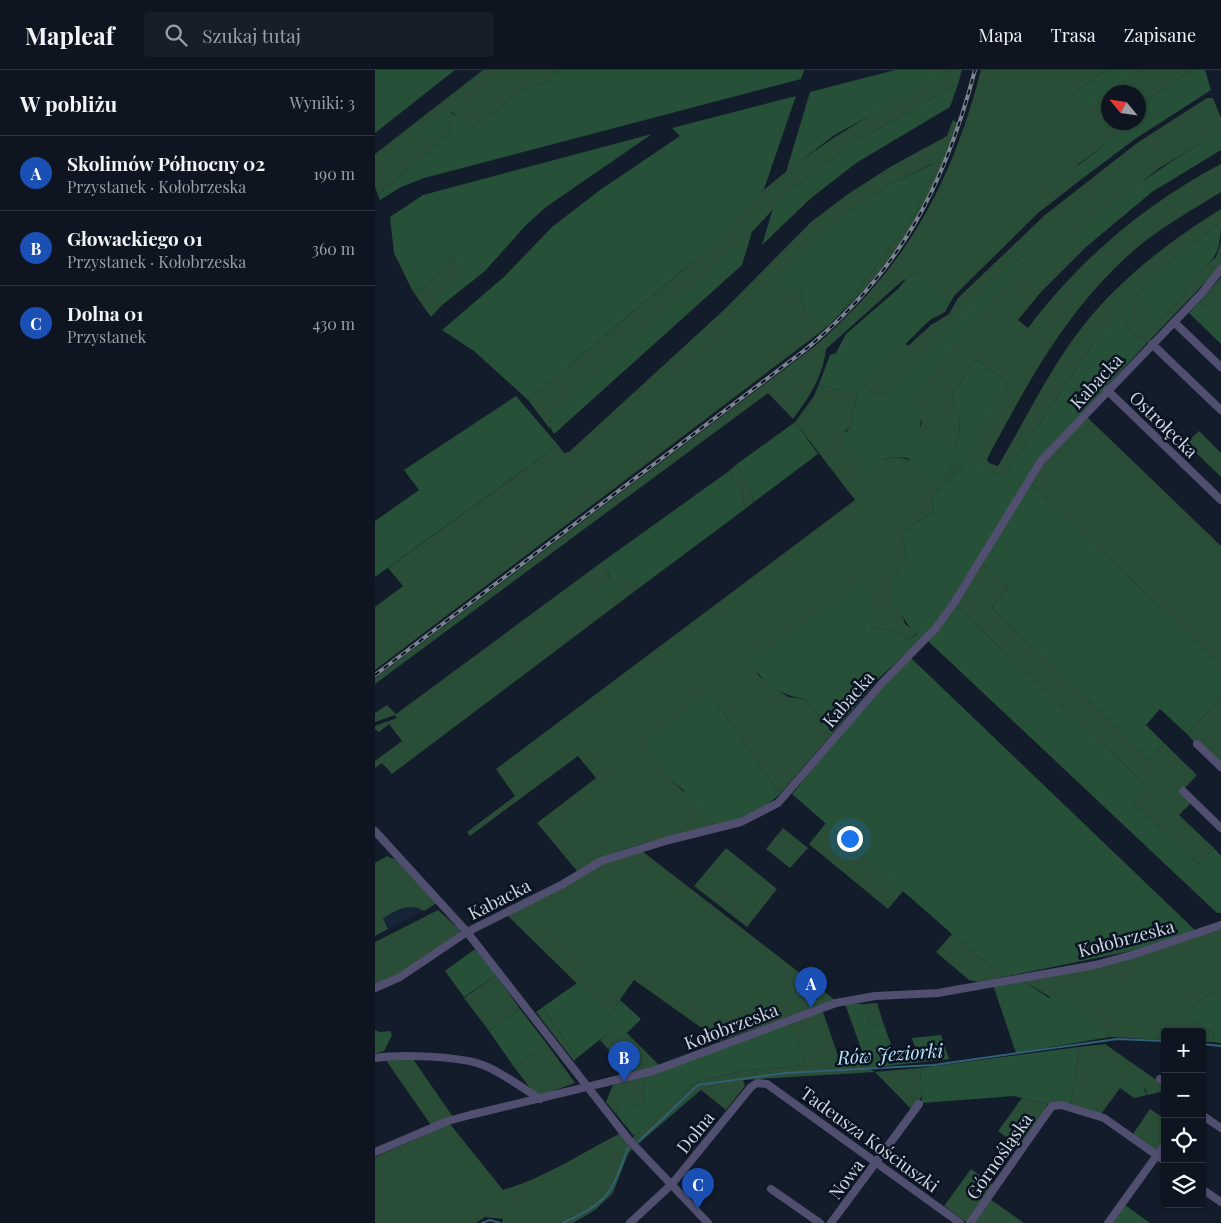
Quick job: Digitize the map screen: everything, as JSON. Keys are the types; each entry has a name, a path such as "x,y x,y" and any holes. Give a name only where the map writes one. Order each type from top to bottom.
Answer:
{"street":[{"name":"Kabacka","path":"375,988 400,977 467,932 617,854 741,822 778,803 881,683 935,629 955,603 1041,461 1174,322 1221,269"},
{"path":"1174,322 1221,367"},
{"path":"1152,344 1221,410"},
{"name":"Ostrołęcka","path":"1107,390 1221,500"},
{"path":"1197,744 1221,767"},
{"path":"1183,791 1221,828"},
{"path":"375,831 467,932 629,1140 708,1223"},
{"name":"Kołobrzeska","path":"375,1152 448,1121 653,1071 836,1003 875,996 938,993 1095,965 1132,955 1221,925"},
{"path":"375,1058 471,1061 493,1070 540,1099"},
{"name":"Tadeusza Kościuszki","path":"761,1083 767,1084 960,1223"},
{"name":"Dolna","path":"630,1223 672,1184 751,1086 761,1083"},
{"name":"Nowa","path":"831,1223 919,1104"},
{"name":"Górnośląska","path":"970,1223 1052,1106 1061,1105 1104,1118 1157,1156"},
{"path":"1206,1118 1221,1128"},
{"path":"1108,1223 1161,1150"},
{"path":"1157,1156 1161,1158"},
{"path":"771,1189 820,1223"},
{"path":"1206,1192 1221,1202"}],"shaded area":[{"path":"407,906 416,907 424,911 388,929 382,918"}],"green space":[{"path":"375,70 455,70 375,133"},
{"path":"483,70 561,70 542,86 534,82 474,127 464,124 452,112 449,123 452,131 378,195 375,187 375,154"},
{"path":"561,70 804,70 801,79 424,178 401,187 380,200 378,195 452,131 449,123 434,137 422,141 420,138 423,130 445,111 474,127 534,82 542,86"},
{"path":"895,70 951,70 833,136 786,172 810,92"},
{"path":"951,70 962,70 958,84 853,143 794,187 735,250 554,412 550,421 550,429 528,400 691,263 756,197 788,171 855,124"},
{"path":"981,70 1107,70 1072,94 1082,110 1101,97 1101,130 1118,130 1118,133 1109,142 1077,165 1083,178 1038,213 954,296 945,312 928,321 948,302 919,273 902,281 826,349 822,368 814,386 793,419 768,393 375,684 375,678 815,346 847,316 875,286 921,222 955,152"},
{"path":"1107,70 1140,70 1119,85 1101,85 1101,98 1082,111 1072,94"},
{"path":"1140,70 1192,70 1146,100 1146,85 1118,85"},
{"path":"1192,70 1205,70 1211,90 1135,139 1083,178 1077,166 1109,142 1118,133 1118,130 1146,130 1146,100"},
{"path":"958,84 950,107 856,163 810,199 762,245 773,208 794,187 853,143"},
{"path":"796,96 764,189 711,246 528,400 474,351 442,330 505,276 552,227 600,190 680,136 672,128"},
{"path":"1207,98 1213,98 1221,118 1221,131 1158,169 1077,234 1087,246 1041,292 1018,320 1028,328 1069,279 1115,235 1166,197 1221,164 1221,192 1142,243 1108,275 1087,299 1068,323 1034,375 987,459 989,463 998,466 1063,353 1089,318 1141,266 1180,236 1221,209 1221,222 1168,263 1137,294 1151,309 1155,324 1185,294 1186,283 1216,257 1221,243 1221,266 1147,343 1123,324 1127,304 1094,343 1003,478 967,455 1009,383 975,359 952,396 959,417 960,436 954,446 924,438 918,433 922,422 909,401 1020,264 1016,259 882,396 863,386 905,343 908,346 931,325 949,314 958,298 1045,215 1137,143"},
{"path":"953,120 958,123 948,150 925,201 911,226 879,272 841,313 917,211 932,164 888,185 847,212 801,291 805,309 816,322 827,327 375,670 375,607 403,586 388,568 558,445 564,453 569,452 726,308 811,222 848,194 890,167 947,136"},
{"path":"1221,131 1221,150 1152,192 1086,247 1077,234 1094,219 1146,179"},
{"path":"652,134 546,207 526,225 485,271 442,305 436,298 465,271 452,257 423,289 412,290 394,253 390,217 423,195"},
{"path":"933,164 917,211 841,313 827,327 816,322 805,309 801,291 789,289 782,274 847,212 888,185"},
{"path":"1221,222 1219,244 1213,258 1186,283 1185,294 1154,325 1151,321 1151,309 1137,294 1168,263"},
{"path":"752,232 742,265 554,434 550,423 554,412"},
{"path":"452,257 466,271 436,298 442,305 431,317 412,290 423,289"},
{"path":"1015,259 1021,264 909,401 922,412 919,433 924,438 938,432 954,446 960,436 959,417 952,396 975,359 1009,383 968,455 1003,478 1094,343 1127,303 1132,311 1123,324 1147,343 1040,458 951,601 926,635 877,680 833,733 805,699 788,695 773,687 755,669 751,661 856,585 865,584 875,609 870,627 893,631 909,640 917,634 891,602 891,579 907,558 901,533 934,511 931,497 963,466 956,463 941,479 924,481 908,458 889,458 878,465 871,478 860,475 857,454 846,450 842,437 850,427 858,391 842,391 819,384 830,355 836,353 846,334 898,289 907,278 919,273 949,301 863,386 882,396"},
{"path":"1221,277 1221,321 1200,301"},
{"path":"1200,301 1221,321 1221,344 1189,313"},
{"path":"819,384 842,391 858,391 850,427 845,431 857,454 879,462 896,457 911,461 941,479 956,463 963,466 931,497 934,511 901,533 907,558 891,579 905,624 917,633 909,640 893,631 870,627 752,661 759,676 788,697 805,699 833,733 780,794 709,693 668,777 708,815 714,826 626,849 593,862 577,871 537,823 596,778 578,756 470,836 467,832 515,796 496,769 855,500 795,422 814,396"},
{"path":"516,396 558,445 375,577 375,521 419,490 404,470"},
{"path":"1087,417 1221,546 1221,665 1030,483 1045,462"},
{"path":"795,422 818,454 754,502 750,489 737,464"},
{"path":"1199,431 1221,453 1221,477 1186,443"},
{"path":"737,464 750,489 754,502 745,509 742,494 729,471"},
{"path":"729,471 742,494 745,509 639,588 621,569 618,574 624,580 622,583 601,601 594,602 591,598 610,580 607,569 602,562"},
{"path":"1030,483 1221,665 1221,698 1187,734 1160,709 1146,725 1164,743 1149,759 992,608 1008,588 983,563"},
{"path":"602,562 607,569 610,581 591,598 601,601 611,590 619,587 618,574 621,569 639,588 392,774 382,763 375,768 375,761 402,741 389,724 379,732 375,729 375,726 397,718 395,715 375,722 375,713 387,705 396,714"},
{"path":"983,563 1008,588 992,608 1149,759 1164,743 1197,775 1181,792 1192,802 1179,815 1214,848 1198,864 1133,802 1147,786 956,606"},
{"path":"956,606 1147,786 1133,802 1198,864 1214,848 1221,856 1221,913 1217,913 928,641"},
{"path":"911,658 1196,931 1131,951 1004,977 792,794 860,711"},
{"path":"709,693 780,794 765,806 749,814 714,826 708,815 668,777 645,742"},
{"path":"1221,698 1221,763 1197,739 1194,742 1187,734"},
{"path":"826,823 903,891 888,909 809,844"},
{"path":"783,828 808,848 790,868 766,849"},
{"path":"726,848 777,889 747,927 694,886"},
{"path":"642,851 835,1000 720,1041 634,980 609,1015 505,913 565,887 602,864"},
{"path":"389,855 388,857 395,859 437,903 424,911 408,907 393,912 383,918 388,929 375,936 375,863"},
{"path":"438,910 460,930 459,934 416,965 375,987 375,942"},
{"path":"1221,929 1221,997 1211,993 1188,1009 1190,1022 1198,1023 1206,1028 1161,1028 1161,1040 1110,1037 1106,1031 1022,980 1123,961"},
{"path":"952,934 1004,977 979,982 969,980 936,952"},
{"path":"475,949 496,975 464,997 445,971"},
{"path":"496,975 520,1009 489,1031 464,998"},
{"path":"1022,980 1049,998 1055,994 1070,1002 1106,1031 1110,1037 1016,1053 993,985"},
{"path":"577,983 609,1015 620,1000 641,1019 627,1033 618,1025 577,1058 543,1007"},
{"path":"1211,993 1221,997 1221,1043 1214,1042 1213,1033 1206,1028 1185,1018 1188,1009"},
{"path":"877,1003 883,1022 871,1026 863,1004"},
{"path":"845,1004 863,1004 871,1026 883,1022 895,1056 917,1053 912,1038 941,1035 949,1059 868,1068"},
{"path":"543,1007 577,1058 574,1061 536,1012"},
{"path":"520,1009 547,1044 514,1067 489,1031"},
{"path":"823,1012 840,1061 864,1058 868,1068 875,1072 743,1080 745,1086 726,1110 701,1090 638,1144 632,1138 688,1087 701,1080 743,1071 805,1065 790,1023"},
{"path":"790,1023 805,1065 743,1071 701,1080 688,1087 666,1109 634,1136 616,1114 623,1103 643,1105 644,1077"},
{"path":"618,1024 660,1066 629,1073 600,1040"},
{"path":"1206,1028 1213,1033 1214,1042 1206,1042"},
{"path":"375,1030 380,1032 390,1031 392,1035 384,1051 375,1054"},
{"path":"547,1044 575,1083 539,1096 533,1092 514,1067"},
{"path":"1105,1044 1161,1083 1161,1092 1147,1095 1146,1090 1129,1076 1101,1114 1071,1106 1079,1047"},
{"path":"1079,1047 1071,1106 1057,1103 1047,1104 1014,1096 922,1103 920,1068"},
{"path":"385,1059 413,1059 453,1117 431,1125"},
{"path":"920,1068 922,1096 912,1110 875,1072"},
{"path":"1129,1076 1139,1080 1147,1095 1134,1098 1120,1088"},
{"path":"644,1077 643,1105 623,1104 616,1114 606,1102 613,1085"},
{"path":"1022,1098 1047,1104 1048,1110 1021,1148 998,1131"},
{"path":"1150,1109 1161,1116 1161,1143 1155,1150 1133,1134"},
{"path":"450,1124 503,1190 548,1172 619,1134 632,1149 628,1154 613,1193 595,1210 573,1223 502,1223 503,1219 485,1217 476,1223 375,1223 375,1157"},
{"path":"971,1169 994,1185 967,1223 944,1206"},
{"path":"990,1199 1024,1223 973,1223"},
{"path":"1125,1205 1150,1223 1112,1223"}],"waterway":[{"name":"Rów Jeziorki","path":"639,1141 698,1085 785,1073 934,1065 1117,1039 1161,1041"},
{"name":"Rów Jeziorki","path":"1206,1044 1221,1046"},
{"name":"Rów Jeziorki","path":"563,1223 590,1208 606,1195 617,1177 628,1148"},
{"name":"Rów Jeziorki","path":"482,1223 490,1220 500,1223"}],"railway":[{"path":"375,675 805,350 838,320 867,290 892,258 914,225 933,190 949,152 963,113 975,70"}],"place":[{"name":"Skolimów Północny 02","path":"811,1008"},
{"name":"Głowackiego 01","path":"624,1082"},
{"name":"Dolna 01","path":"698,1209"}]}
